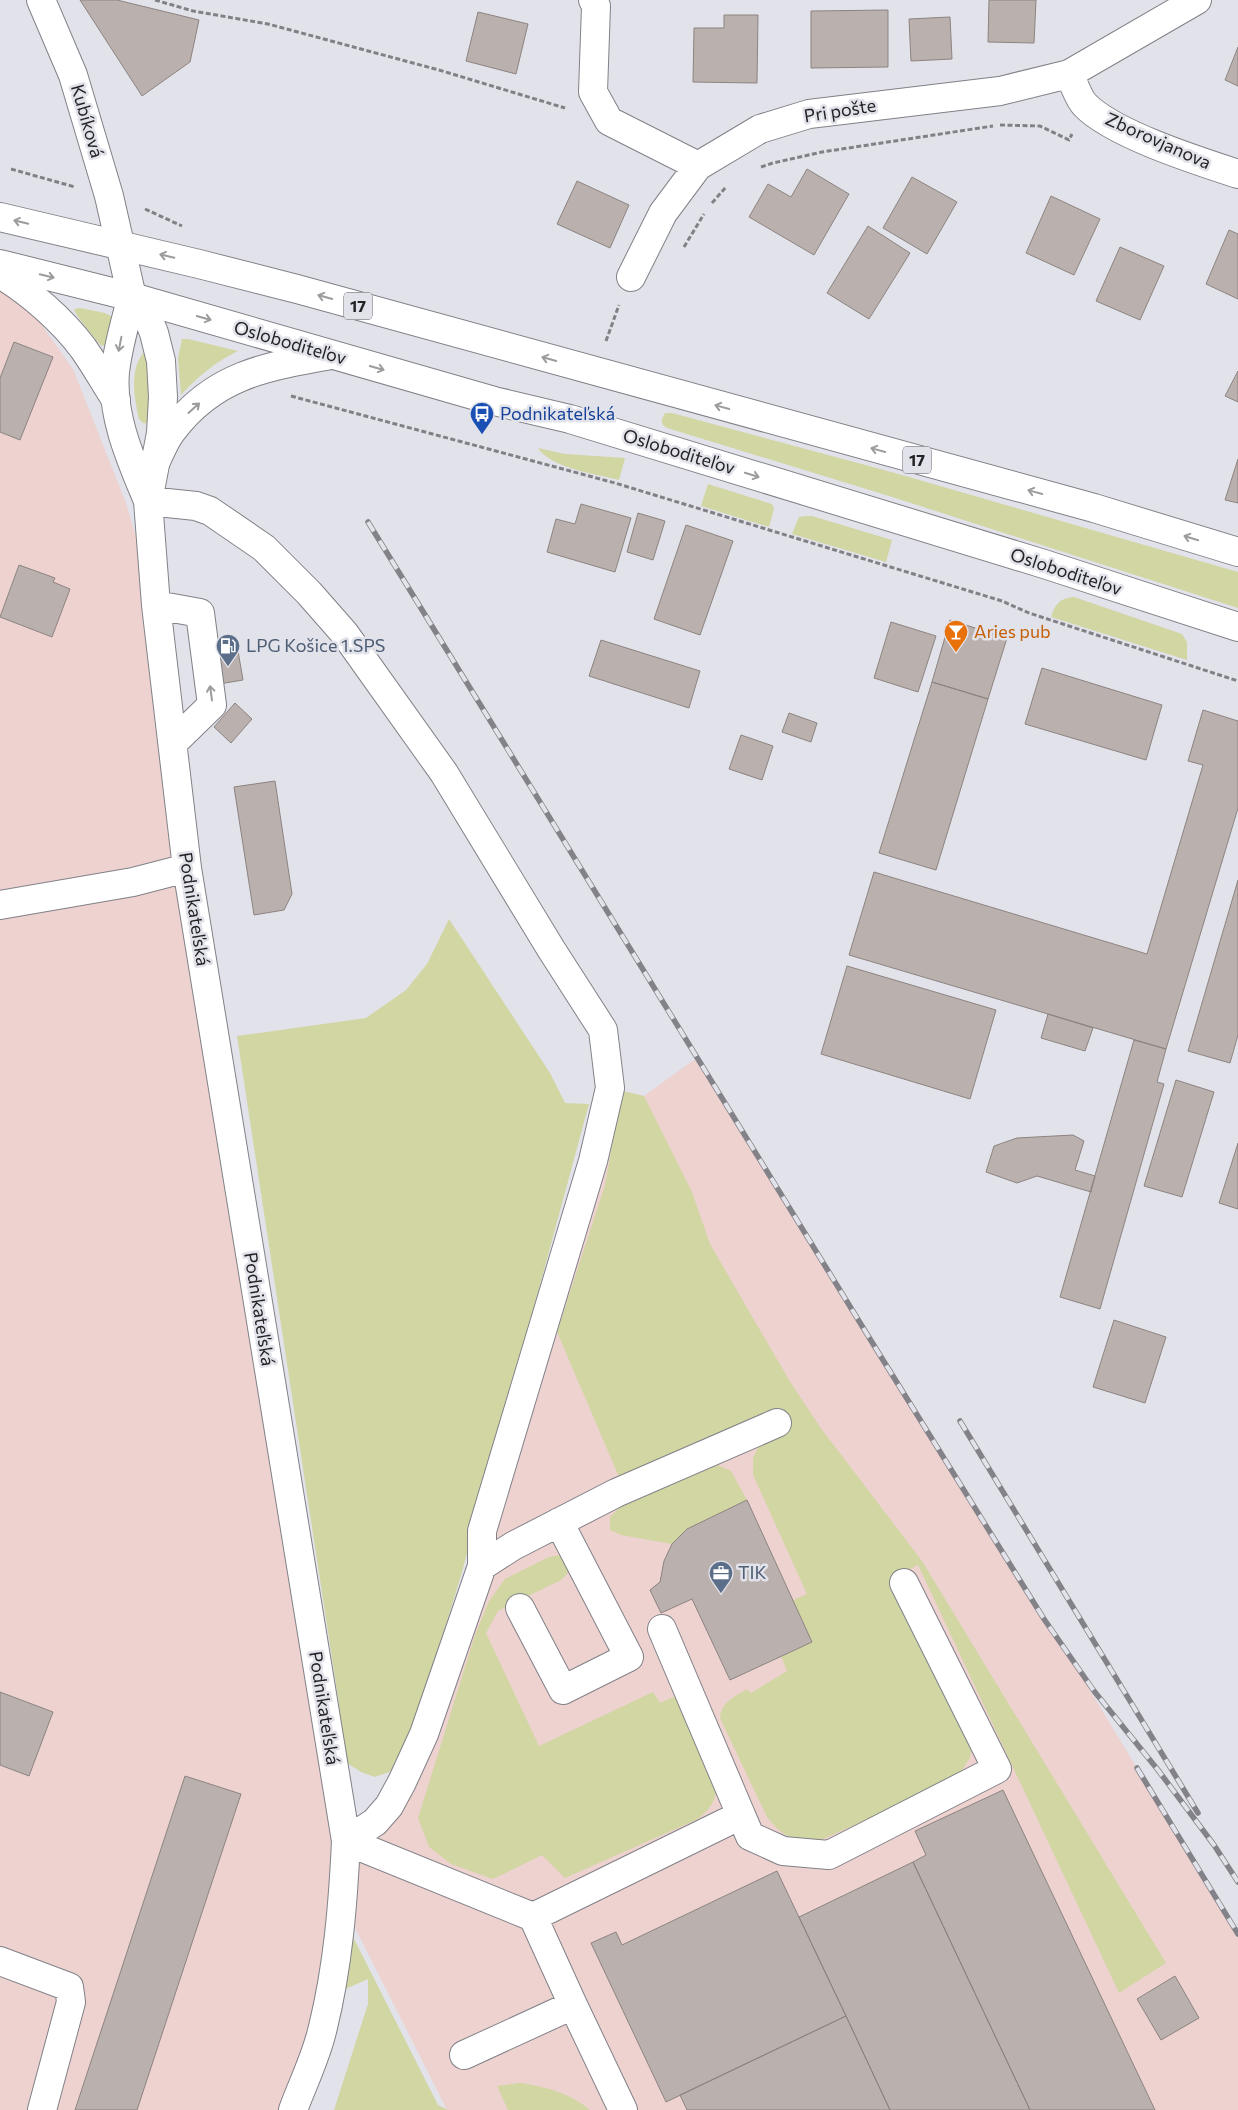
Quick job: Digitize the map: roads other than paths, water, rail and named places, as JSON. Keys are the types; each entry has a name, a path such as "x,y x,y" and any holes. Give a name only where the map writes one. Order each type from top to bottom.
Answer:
{"street":[{"name":"Kubíková","path":"41,0 74,75 109,196 132,297"},
{"path":"594,0 596,6 593,92 609,121 698,166 663,213 631,277"},
{"name":"Pri pošte","path":"698,166 760,129 809,114 1000,91 1070,74 1198,0"},
{"name":"Zborovjanova","path":"1070,74 1084,104 1108,122 1136,136 1238,174"},
{"name":"17","path":"0,217 297,289 1094,508 1238,552"},
{"name":"Osloboditeľov","path":"0,264 132,297 494,401 570,419 988,547 1238,627"},
{"path":"0,274 42,306 67,330 83,348 116,400"},
{"path":"132,297 120,341 115,374 116,400 123,435 148,501"},
{"path":"132,297 146,313 154,333 161,361 163,397 161,433 148,501"},
{"path":"156,461 171,432 190,411 225,385 256,370 332,355"},
{"path":"148,501 196,506 210,511 264,548 309,593 339,627 444,773 551,949 603,1030 610,1088 594,1161 482,1531 482,1566 424,1734 402,1782 389,1806 375,1822 346,1841"},
{"name":"Podnikateľská","path":"148,501 156,605 187,868 346,1841 343,1903 334,1973 325,2020 293,2110"},
{"path":"156,605 200,613 212,705 173,742"},
{"path":"0,905 133,882 187,868"},
{"path":"482,1566 513,1546 616,1493 777,1423"},
{"path":"520,1608 563,1690 629,1657 559,1522"},
{"path":"662,1629 750,1836 783,1851 830,1855 997,1769 904,1583"},
{"path":"533,1917 741,1815"},
{"path":"346,1841 533,1917 623,2110"},
{"path":"0,1961 69,1987 71,2002 42,2110"},
{"path":"464,2055 573,2006"}],"railway":[{"path":"368,522 1044,1619 1094,1691 1158,1770 1214,1845 1238,1882"},
{"path":"960,1421 1198,1813"},
{"path":"1137,1768 1238,1934"}],"place":[{"name":"Podnikateľská","path":"482,435"},
{"name":"Aries pub","path":"956,653"},
{"name":"LPG Košice 1.SPS","path":"228,667"},
{"name":"TIK","path":"721,1594"}]}
